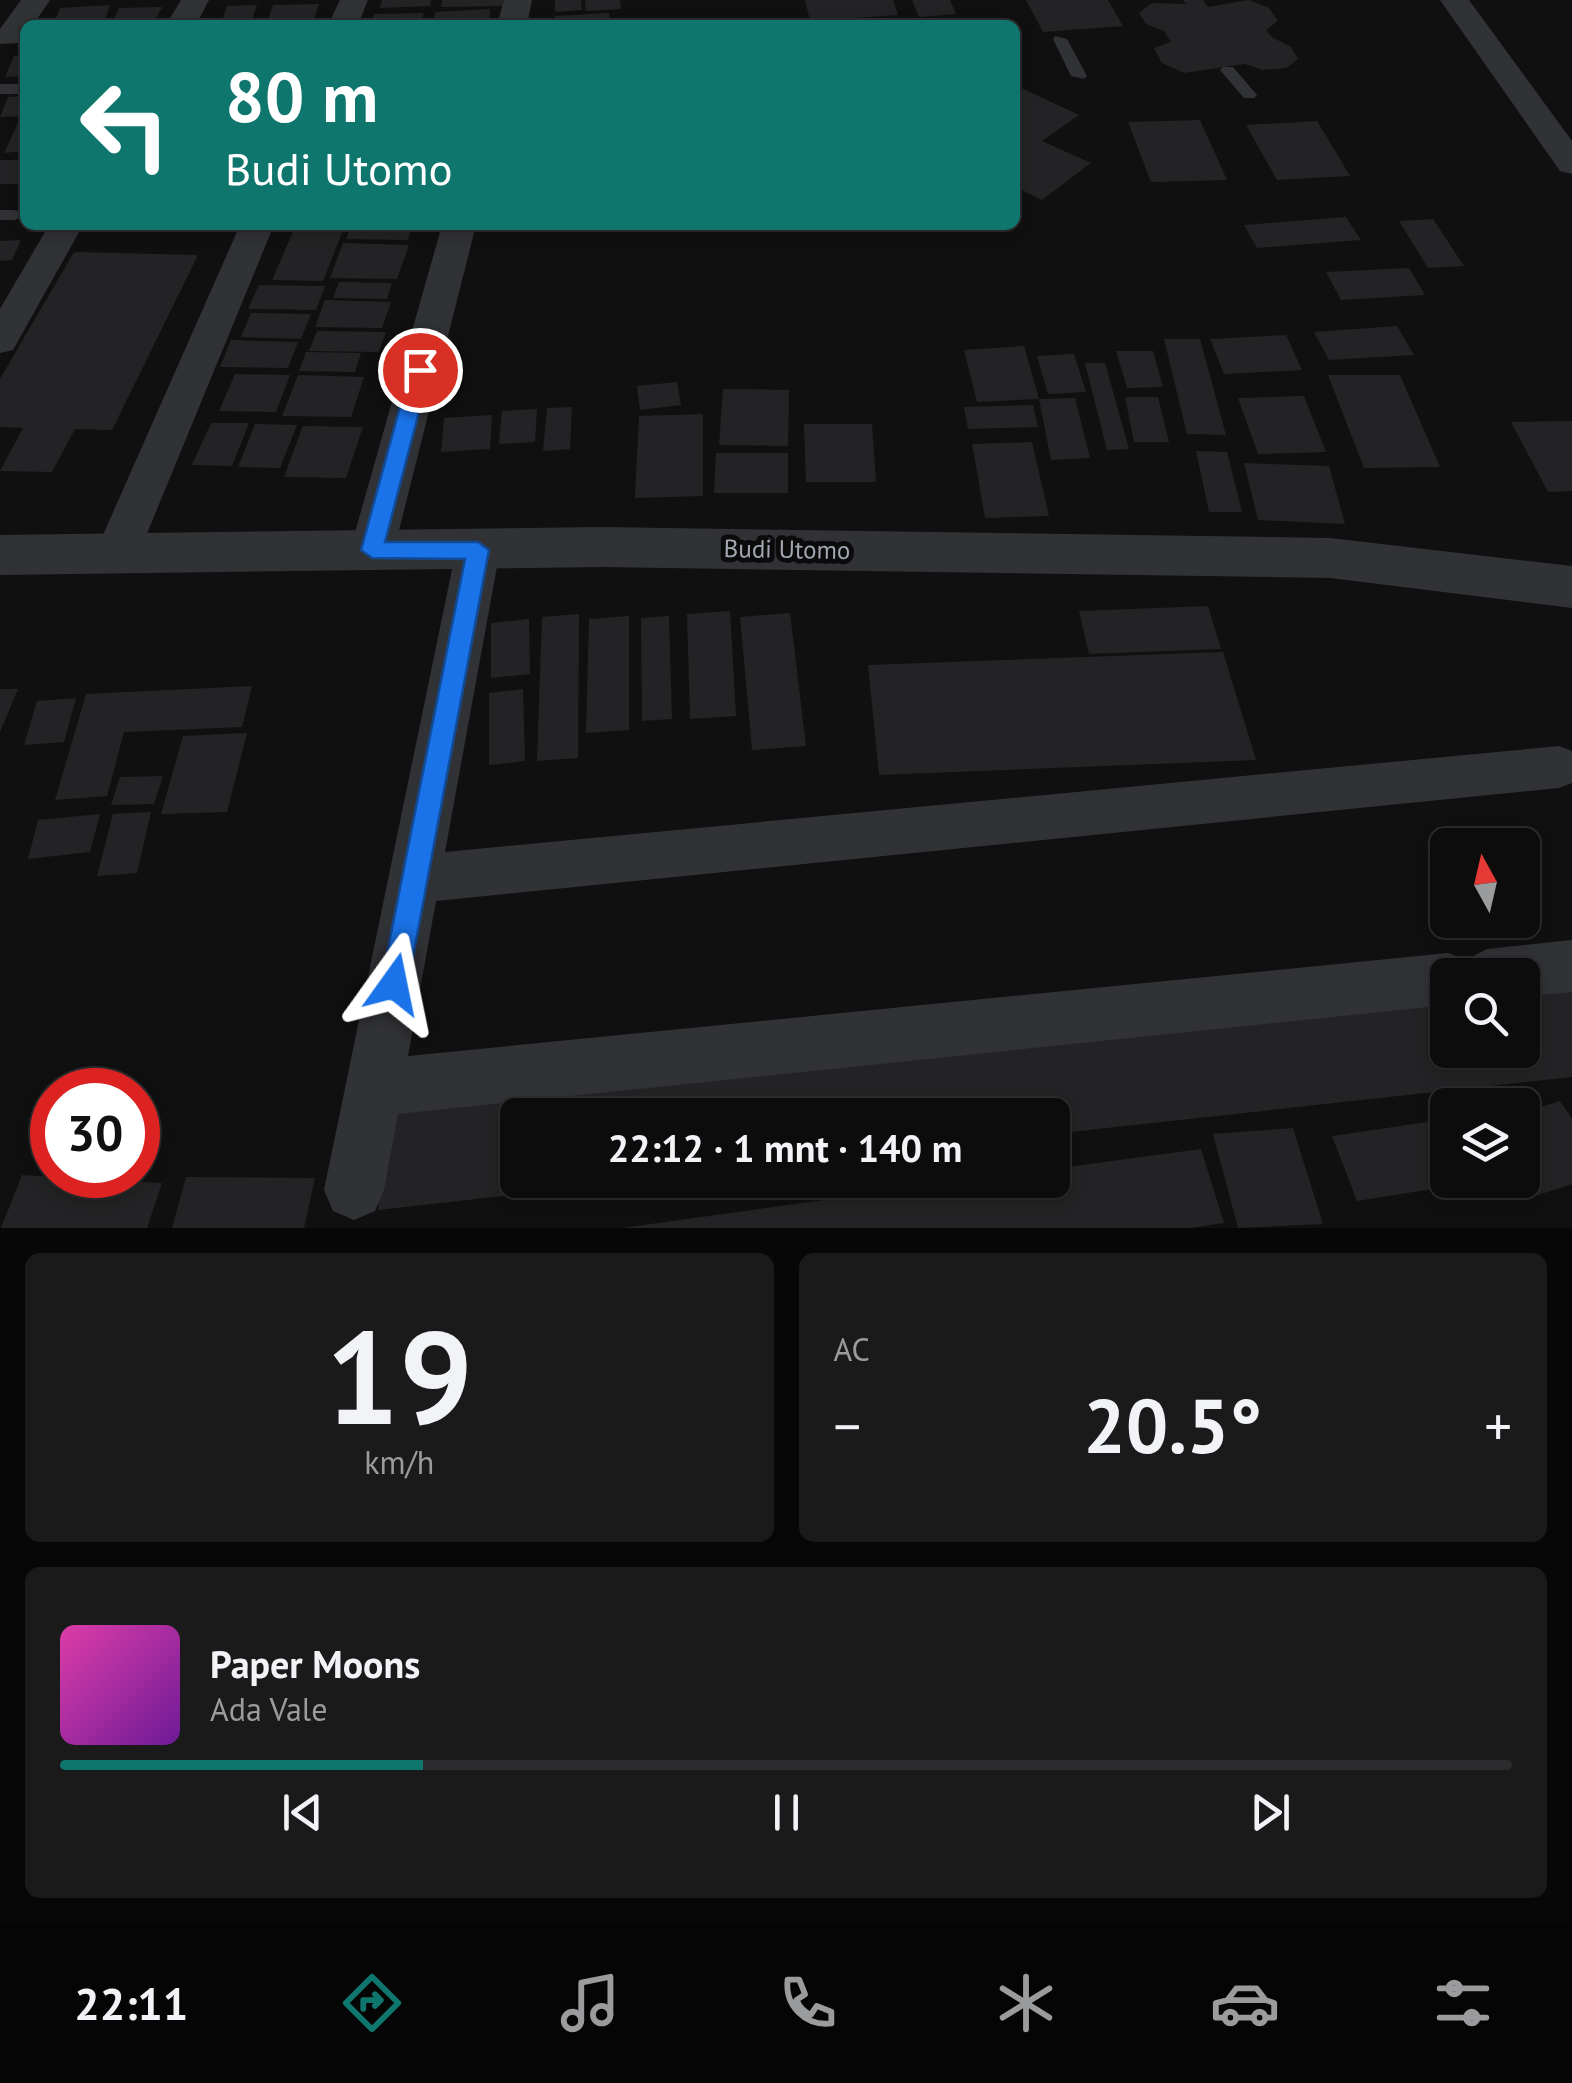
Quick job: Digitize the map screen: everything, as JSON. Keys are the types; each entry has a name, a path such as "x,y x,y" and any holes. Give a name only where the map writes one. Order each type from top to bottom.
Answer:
{"street":[{"path":"1454,0 1572,164"},
{"path":"0,341 63,230"},
{"path":"117,553 256,230"},
{"path":"372,550 457,230"},
{"name":"Budi Utomo","path":"0,555 602,547 1330,558 1572,586"},
{"path":"354,1190 478,550"},
{"path":"416,879 1558,767"},
{"path":"1540,969 1572,966"},
{"path":"373,1088 1430,981"}],"lane":[{"path":"1060,39 1078,76"},
{"path":"1228,70 1249,95"}],"building":[{"path":"382,0 431,0 430,6 380,8"},
{"path":"442,0 504,0 503,6 441,7"},
{"path":"555,0 581,0 582,10 555,12"},
{"path":"585,0 620,0 621,9 586,11"},
{"path":"805,0 893,0 898,15 825,20 810,20"},
{"path":"912,0 950,0 956,14 919,17"},
{"path":"1026,0 1108,0 1123,26 1043,32"},
{"path":"1183,0 1203,0 1208,7 1249,0 1269,8 1278,21 1266,30 1291,47 1298,59 1286,68 1263,70 1245,64 1184,73 1162,63 1154,48 1171,42 1164,31 1146,24 1139,13 1152,3 1186,4"},
{"path":"319,4 314,19 268,20 273,5"},
{"path":"110,5 105,20 55,20 60,8"},
{"path":"257,5 252,20 222,20 227,6"},
{"path":"162,7 155,20 113,20 119,8"},
{"path":"490,9 489,20 434,20 435,12"},
{"path":"424,13 422,20 372,20 374,14"},
{"path":"609,13 610,20 555,20 555,16"},
{"path":"14,56 20,56 20,76 5,77"},
{"path":"1020,87 1079,115 1042,141 1091,163 1042,200 1020,189"},
{"path":"20,96 20,116 0,117 8,97"},
{"path":"1200,120 1227,180 1151,182 1128,122"},
{"path":"1317,121 1350,176 1277,180 1246,125"},
{"path":"18,123 20,123 20,151 4,153"},
{"path":"0,160 20,160 20,184 0,184"},
{"path":"1346,217 1361,240 1257,248 1244,225"},
{"path":"1433,219 1464,266 1428,268 1399,221"},
{"path":"294,230 343,230 323,281 272,280"},
{"path":"349,230 411,230 408,240 346,239"},
{"path":"21,240 12,260 0,261 0,241"},
{"path":"343,243 409,245 397,279 330,278"},
{"path":"74,252 198,255 112,430 75,429 52,472 0,471 23,428 0,427 0,379"},
{"path":"1409,268 1425,295 1341,300 1326,272"},
{"path":"339,282 392,283 387,299 333,298"},
{"path":"259,285 325,286 316,310 248,309"},
{"path":"325,300 391,302 382,328 315,327"},
{"path":"251,313 311,314 301,339 241,337"},
{"path":"1397,326 1414,355 1329,360 1314,332"},
{"path":"317,331 386,332 379,352 309,351"},
{"path":"1286,335 1302,370 1224,374 1210,339"},
{"path":"1164,339 1200,339 1226,435 1187,434"},
{"path":"231,340 298,342 288,368 220,367"},
{"path":"1024,346 1039,399 977,402 964,350"},
{"path":"1116,351 1153,351 1163,387 1127,388"},
{"path":"306,352 361,353 355,372 299,371"},
{"path":"1074,354 1086,392 1048,394 1037,356"},
{"path":"1085,363 1105,363 1129,449 1107,450"},
{"path":"235,374 290,375 276,412 219,411"},
{"path":"298,375 364,377 351,417 282,416"},
{"path":"1328,375 1400,375 1440,467 1364,468"},
{"path":"677,382 681,405 640,410 637,386"},
{"path":"723,389 789,390 788,446 719,445"},
{"path":"1304,396 1326,452 1258,454 1238,398"},
{"path":"1125,397 1158,397 1169,442 1134,442"},
{"path":"1075,398 1090,458 1051,460 1039,399"},
{"path":"1033,405 1038,427 968,429 964,407"},
{"path":"572,407 570,449 543,451 547,408"},
{"path":"537,409 535,442 499,444 502,411"},
{"path":"703,414 703,496 635,498 639,416"},
{"path":"492,415 490,449 441,452 444,418"},
{"path":"1572,421 1572,491 1548,492 1511,422"},
{"path":"211,423 249,423 232,466 192,465"},
{"path":"255,424 297,425 280,468 238,467"},
{"path":"804,424 872,424 876,482 806,482"},
{"path":"303,426 363,427 346,478 284,477"},
{"path":"1032,442 1049,516 985,518 972,444"},
{"path":"1196,451 1227,452 1242,512 1209,512"},
{"path":"716,453 788,453 788,493 714,493"},
{"path":"1244,463 1329,466 1345,524 1258,520"},
{"path":"1208,606 1221,649 1089,654 1079,611"},
{"path":"730,611 736,716 690,719 687,614"},
{"path":"790,613 806,746 752,750 740,617"},
{"path":"579,614 578,758 537,761 542,617"},
{"path":"629,616 629,730 586,733 589,619"},
{"path":"669,616 672,719 642,721 641,618"},
{"path":"529,619 530,674 491,678 491,623"},
{"path":"1223,652 1256,760 879,775 868,665"},
{"path":"252,686 242,727 124,732 107,796 55,800 86,694"},
{"path":"0,689 18,689 0,732"},
{"path":"523,689 525,761 489,765 489,693"},
{"path":"76,698 64,742 24,745 37,701"},
{"path":"247,733 227,812 161,814 183,736"},
{"path":"163,776 154,804 111,805 120,777"},
{"path":"151,812 137,873 97,876 113,814"},
{"path":"100,814 90,852 28,859 38,820"},
{"path":"1572,986 1572,1077 1472,1088 1430,1088 1430,1093 1070,1132 1070,1098 518,1098 1430,1001 1430,1068 1540,1068 1540,989"},
{"path":"500,1100 500,1196 378,1210 386,1112"},
{"path":"1560,1101 1572,1119 1572,1184 1540,1194 1540,1107"},
{"path":"1430,1122 1430,1189 1357,1201 1332,1136"},
{"path":"1293,1128 1323,1224 1238,1228 1213,1134"},
{"path":"1201,1149 1224,1223 1190,1228 622,1228 838,1198 1070,1198 1070,1167"},
{"path":"22,1175 30,1175 30,1198 157,1198 147,1228 1,1228"},
{"path":"186,1177 315,1178 304,1228 172,1228"}],"route":[{"path":"394,984 478,550 372,550 420,370"}]}
